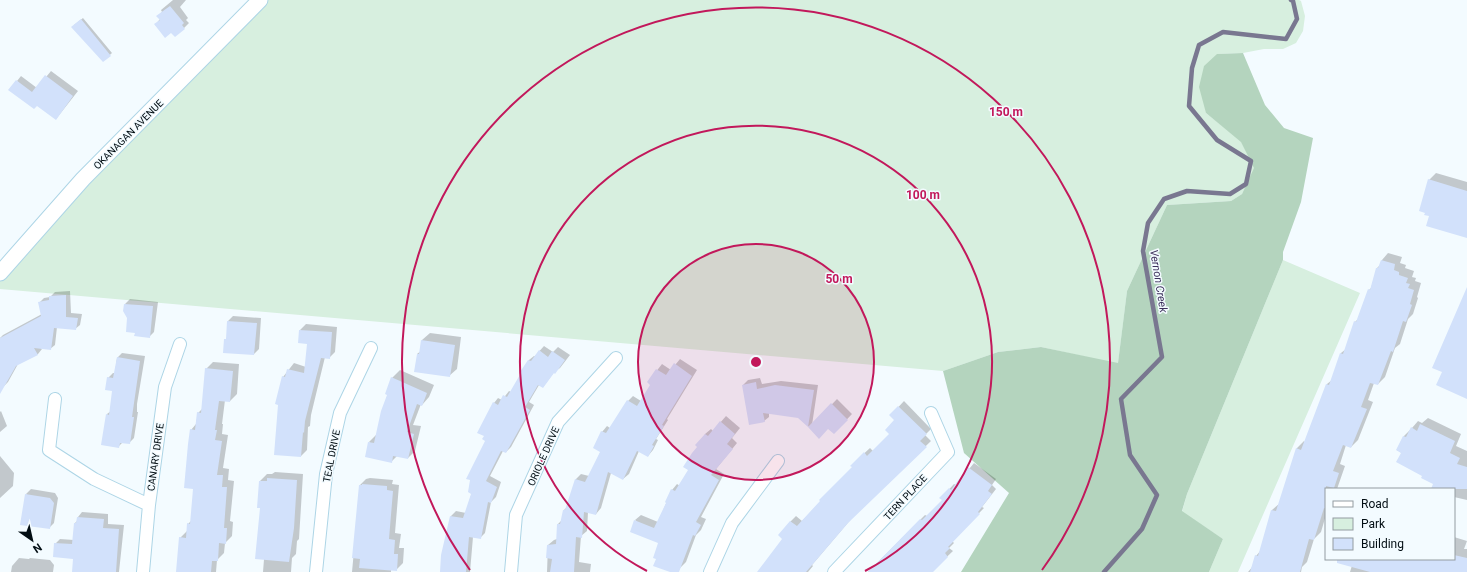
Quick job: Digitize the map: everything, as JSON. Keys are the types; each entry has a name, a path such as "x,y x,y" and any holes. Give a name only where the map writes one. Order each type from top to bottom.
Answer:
{"street":[{"name":"OKANAGAN AVENUE","path":"0,272 83,179 260,0"},
{"name":"CANARY DRIVE","path":"143,572 149,505 165,387 180,344"},
{"name":"TEAL DRIVE","path":"316,572 326,474 340,413 371,348"},
{"name":"ORIOLE DRIVE","path":"511,572 516,515 558,422 616,358"},
{"path":"55,399 49,450 94,479 149,505"},
{"name":"TERN PLACE","path":"834,572 948,452 931,413"},
{"path":"710,572 732,523 778,462"}],"green space":[{"path":"263,0 1299,0 1301,1 1305,16 1303,31 1296,43 1283,49 1264,49 1243,53 1217,54 1206,113 1241,141 1255,168 1242,194 1231,201 1167,205 1127,291 1118,364 1041,347 998,352 943,371 0,289 0,274"},
{"path":"1243,53 1265,105 1284,128 1313,138 1301,202 1283,252 1283,260 1187,494 1182,511 1223,539 1209,572 961,572 1009,493 964,453 943,371 998,352 1041,347 1118,363 1127,291 1167,205 1231,201 1242,194 1254,168 1241,142 1206,113 1199,87 1204,66 1217,54"},
{"path":"1283,260 1360,293 1238,572 1209,572 1223,539 1182,512 1187,494"}],"building":[{"path":"170,6 184,23 182,25 185,29 175,37 171,33 165,38 154,24 160,20 156,16"},
{"path":"81,19 111,56 103,62 71,27"},
{"path":"45,75 73,96 56,120 37,106 34,109 8,90 16,80 32,92"},
{"path":"1428,179 1467,191 1467,238 1426,226 1429,216 1424,215 1425,213 1419,211"},
{"path":"1381,260 1395,264 1394,270 1399,272 1399,275 1408,278 1406,283 1410,284 1408,288 1414,290 1410,304 1412,305 1406,322 1403,321 1393,352 1391,351 1378,385 1370,383 1361,407 1367,409 1351,448 1343,445 1333,471 1339,473 1334,488 1326,486 1325,488 1325,508 1314,540 1309,539 1300,572 1250,572 1255,555 1258,556 1271,510 1276,511 1296,448 1301,450 1326,384 1329,385 1340,353 1343,354 1354,321 1356,322 1368,289 1370,290 1376,268 1378,268"},
{"path":"1467,287 1467,399 1436,385 1442,372 1432,368"},
{"path":"66,295 66,317 78,318 76,330 54,328 51,350 34,348 38,355 16,366 0,394 0,338 41,316 38,302 49,300 49,296"},
{"path":"124,304 153,306 150,338 134,336 135,333 126,332 127,318 123,311"},
{"path":"227,321 257,323 254,355 223,353 224,339 226,339"},
{"path":"299,330 332,332 330,359 321,358 305,421 301,457 274,455 278,405 275,404 282,376 285,377 287,369 304,373 307,344 298,343"},
{"path":"421,340 455,345 450,377 414,372"},
{"path":"539,350 548,357 552,351 565,360 543,388 538,385 525,407 530,410 506,453 501,451 486,481 497,487 491,503 488,502 481,539 469,537 466,572 440,572 441,555 450,516 463,518 471,494 468,492 470,480 466,479 485,441 482,439 484,436 477,433 493,402 498,405 503,395 507,397 528,360 531,361"},
{"path":"117,357 140,361 132,417 134,417 130,444 120,443 119,448 101,445 106,414 109,415 112,391 105,390 107,377 113,378"},
{"path":"674,363 692,376 662,425 664,426 652,445 654,446 648,457 637,451 623,480 608,472 596,515 584,512 582,538 576,537 574,572 550,572 552,559 546,558 547,545 556,544 557,524 560,524 563,510 565,510 575,479 585,482 600,452 593,448 601,431 606,433 627,400 637,406 650,385 647,382 656,369 666,375"},
{"path":"205,368 233,371 230,402 219,401 215,430 217,430 215,440 222,441 217,475 223,475 222,487 227,487 224,528 227,528 226,544 219,543 218,561 212,561 211,572 176,572 179,537 186,538 187,523 190,524 193,489 184,488 188,444 190,429 195,430 197,412 201,413"},
{"path":"391,377 427,393 422,406 417,404 407,432 414,434 408,459 393,456 392,463 365,457 368,442 374,443 381,411 387,395 385,394"},
{"path":"756,382 757,389 775,385 814,390 808,427 798,418 763,413 765,422 749,425 742,385"},
{"path":"831,403 848,420 834,434 828,429 819,439 808,427"},
{"path":"898,406 927,434 920,441 927,447 848,523 806,572 757,572 782,539 778,535 790,521 797,526 864,452 867,456 889,434 885,430 894,420 889,415"},
{"path":"720,421 735,434 727,444 733,449 711,475 719,480 696,522 701,525 695,536 693,535 679,572 670,572 653,566 656,559 653,558 658,543 630,532 634,520 654,528 671,489 675,491 688,470 683,467 697,447 695,445 705,434 708,436"},
{"path":"1420,424 1455,441 1450,453 1460,458 1457,464 1467,467 1467,489 1431,488 1433,484 1421,478 1422,476 1396,462 1401,453 1396,450 1403,436 1406,437 1411,427 1417,431"},
{"path":"968,467 992,485 988,491 992,494 978,512 980,514 948,547 950,548 945,553 948,557 933,572 868,572 920,519 922,520 942,500 939,498 949,488 951,490"},
{"path":"267,478 297,480 294,528 289,562 255,559 260,508 257,508 259,481 267,481"},
{"path":"359,485 387,486 387,490 393,491 389,539 395,540 394,554 398,554 397,571 359,568 360,559 352,558"},
{"path":"25,494 50,498 54,503 50,529 20,525"},
{"path":"77,517 104,519 103,528 119,529 116,572 72,572 73,559 53,557 54,543 72,544 74,523 76,523"},
{"path":"1455,555 1467,558 1467,572 1370,572 1337,563 1337,560 1455,560"}],"waterway":[{"name":"Vernon Creek","path":"1104,572 1142,529 1157,495 1130,455 1121,399 1162,357 1143,251 1148,223 1164,199 1187,191 1230,194 1246,184 1251,161 1217,140 1189,106 1192,68 1199,45 1223,32 1286,39 1297,19 1293,1 1291,0"}]}
